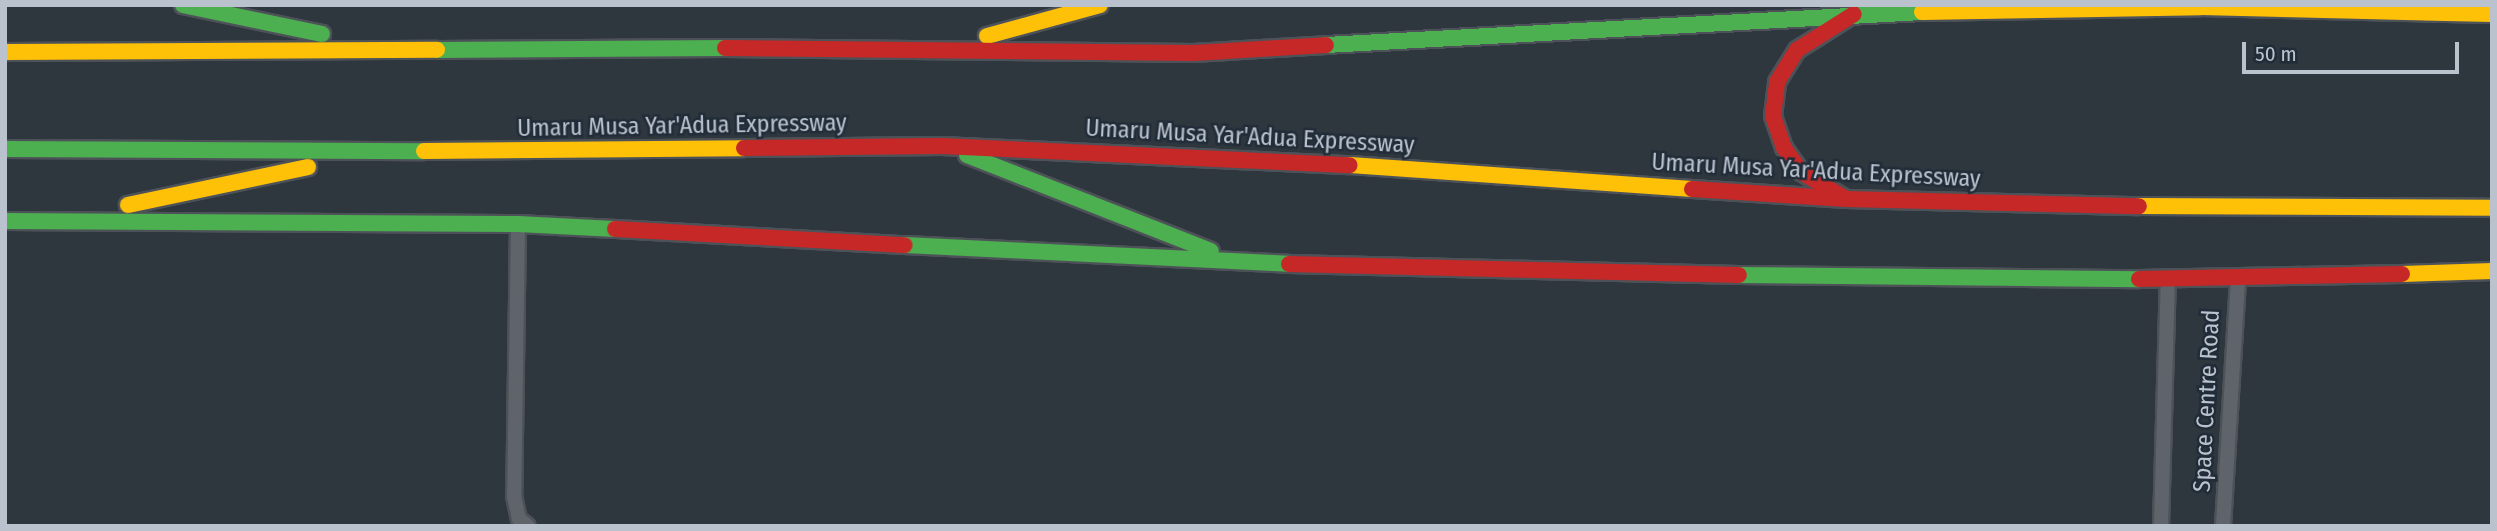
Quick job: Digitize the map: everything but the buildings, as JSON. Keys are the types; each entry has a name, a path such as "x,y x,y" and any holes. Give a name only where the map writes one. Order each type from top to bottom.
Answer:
{"highway":[{"path":"183,5 399,50"},
{"path":"945,47 1100,5"},
{"path":"5,52 945,47 1193,53 1856,13 2201,7 2492,14"},
{"path":"1846,199 1801,172 1784,148 1773,116 1777,82 1797,50 1856,13"},
{"path":"943,146 1240,263"},
{"name":"Umaru Musa Yar'Adua Expressway","path":"5,149 382,151 943,146 1185,153 1846,199 2048,206 2492,208"},
{"path":"57,220 382,151"},
{"path":"7,223 57,220 518,224 1240,263 1911,279 2238,279 2492,271"}],"lane":[{"path":"518,224 514,496 522,523"},
{"name":"Space Centre Road","path":"2161,526 2168,279"},
{"name":"Space Centre Road","path":"2223,526 2238,279"}],"traffic: fast":[{"path":"183,5 322,34"},
{"path":"1326,45 1922,12"},
{"path":"437,50 725,48"},
{"path":"5,149 424,151"},
{"path":"967,155 1211,251"},
{"path":"5,221 518,224 615,229"},
{"path":"905,245 1289,264"},
{"path":"1739,275 2139,279"}],"traffic: slow":[{"path":"987,36 1100,5"},
{"path":"1922,12 2201,7 2492,14"},
{"path":"5,52 437,50"},
{"path":"424,151 744,148"},
{"path":"1350,165 1692,189"},
{"path":"128,205 308,167"},
{"path":"2139,206 2492,208"},
{"path":"2402,274 2492,271"}],"traffic: jam":[{"path":"1843,197 1801,172 1784,148 1773,116 1777,82 1797,50 1854,14"},
{"path":"725,48 1193,53 1326,45"},
{"path":"744,148 942,146 1350,165"},
{"path":"1692,189 1846,199 2139,206"},
{"path":"615,229 905,245"},
{"path":"1289,264 1739,275"},
{"path":"2139,279 2402,274"}]}
